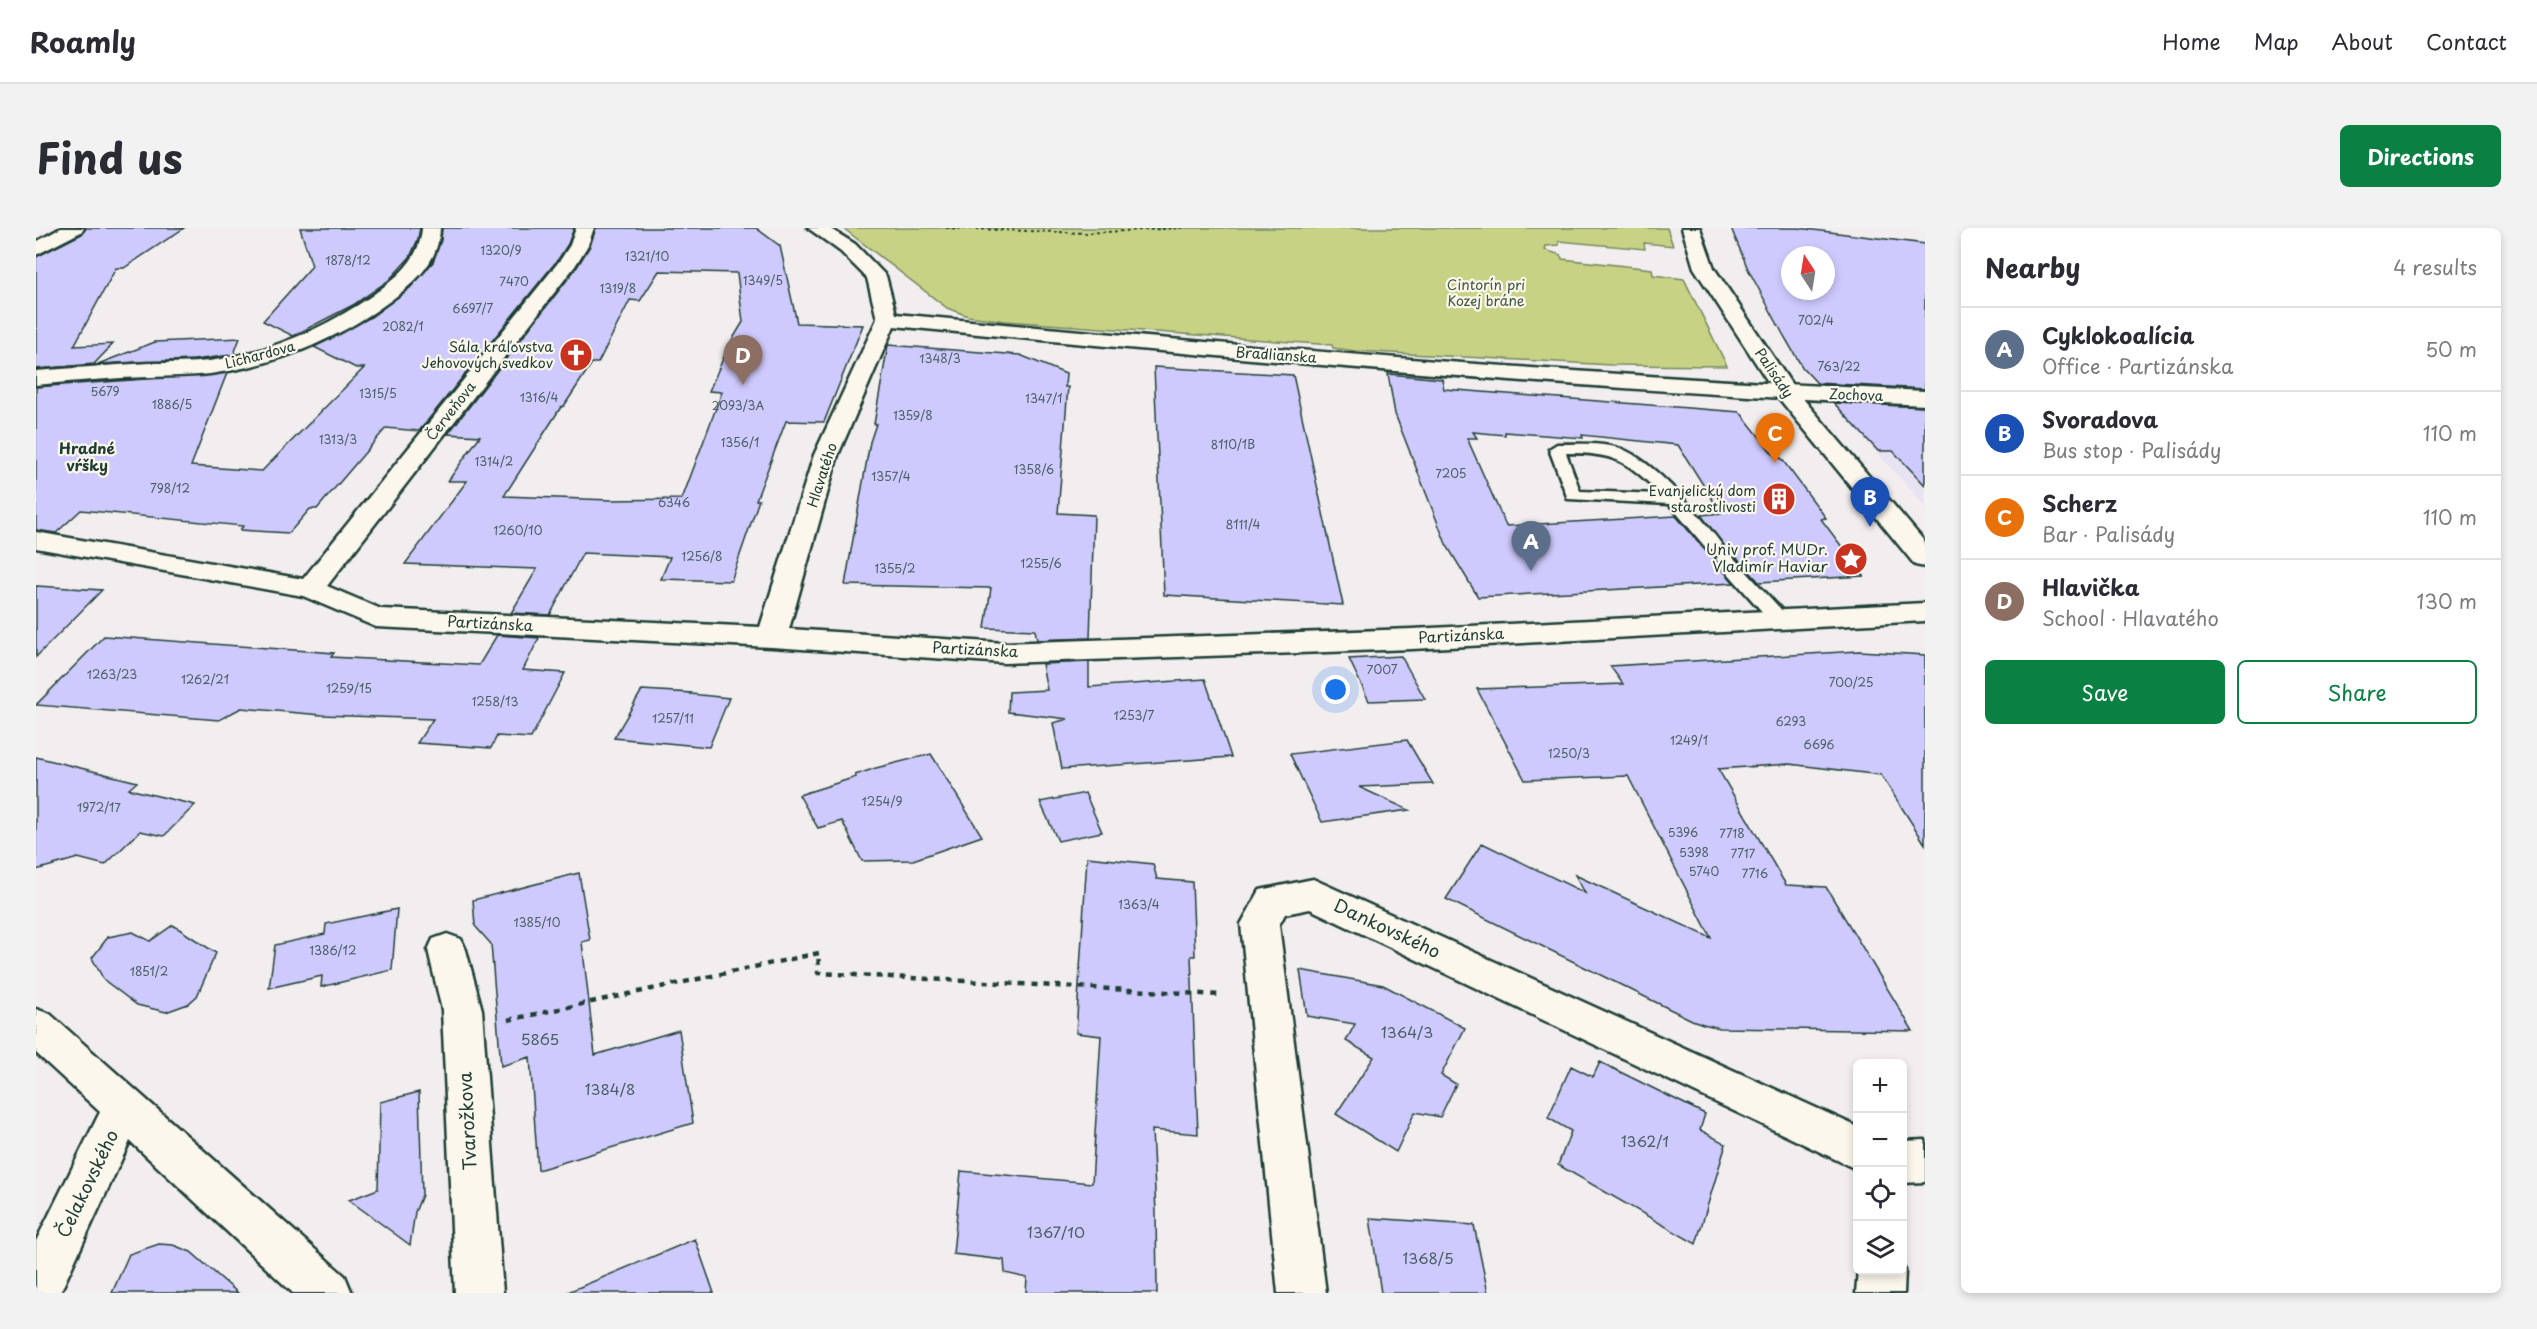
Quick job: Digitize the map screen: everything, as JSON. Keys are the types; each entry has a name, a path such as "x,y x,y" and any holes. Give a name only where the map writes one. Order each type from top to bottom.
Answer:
{"street":[{"path":"36,249 75,228"},
{"name":"Lichardova","path":"36,378 217,366 267,355 302,343 352,318 403,281 426,256 431,241 431,228"},
{"name":"Červeňova","path":"310,589 568,262 579,245 585,228"},
{"path":"817,228 848,249 876,276 887,319"},
{"name":"Palisády","path":"1691,228 1704,268 1786,392 1925,559"},
{"name":"Bradlianska","path":"887,319 1256,354 1786,392"},
{"name":"Hlavatého","path":"772,637 826,455 887,319"},
{"name":"Zochova","path":"1786,392 1925,398"},
{"name":"Partizánska","path":"36,540 310,589 376,618 772,637 1005,653 1412,639 1925,612"},
{"name":"Dankovského","path":"1302,1293 1260,924 1273,901 1313,894 1853,1147"},
{"name":"Tvarožkova","path":"447,950 462,1010 479,1293"},
{"path":"36,1027 328,1293"},
{"name":"Čelakovského","path":"36,1292 124,1107"},
{"path":"1907,1162 1925,1161"},
{"path":"1880,1293 1881,1275"}],"lane":[{"path":"1671,499 1574,496 1557,448 1616,452 1642,467 1671,499 1719,552 1781,621"}],"path":[{"path":"946,228 1085,233 1182,228"},
{"path":"463,1030 819,953 818,973 1196,992 1269,1000"}],"shaded area":[{"path":"1836,408 1925,411 1925,506"}],"green space":[{"name":"Cintorín pri Kozej bráne","path":"843,228 1667,228 1673,246 1644,243 1645,249 1559,241 1559,245 1546,246 1545,250 1561,255 1562,259 1652,269 1653,275 1684,279 1727,366 1611,365 1355,351 1333,348 1332,345 1005,321 968,316 947,308"}],"building":[{"path":"86,228 184,228 124,268 116,268 74,346 113,344 94,364 36,369 36,257 82,234"},
{"path":"300,228 420,228 410,257 389,280 353,305 293,336 263,321 312,266"},
{"path":"442,228 574,228 559,258 419,431 386,428 317,509 310,509 289,533 240,530 243,526 81,510 56,533 36,530 36,387 227,373 191,466 262,471 364,368 356,368 314,347 371,317 410,288 433,262 441,240"},
{"path":"596,228 756,228 780,246 797,323 863,325 824,422 786,421 756,500 759,500 731,581 661,579 670,557 583,553 550,615 511,613 537,569 405,564 467,481 448,481 480,436 448,434 577,267 590,246","holes":["659,271 737,273 743,322 729,345 709,391 722,392 682,499 611,500 504,496 592,363 598,363 630,300 640,301"]},
{"path":"1731,228 1798,228 1925,244 1925,389 1817,383 1802,367 1748,269"},
{"path":"240,338 234,354 231,355 194,360 98,364 155,342"},
{"path":"888,345 1020,355 1066,374 1065,387 1068,387 1058,513 1094,515 1090,638 1037,640 1035,630 985,628 991,588 845,585 870,442 876,424 874,424"},
{"path":"1154,367 1293,375 1343,605 1164,595"},
{"path":"1388,374 1442,379 1444,389 1740,412 1776,458 1781,458 1826,518 1821,519 1864,576 1759,582 1733,553 1725,552 1717,554 1714,559 1734,583 1478,597 1446,544 1395,414","holes":["1473,432 1505,435 1505,432 1583,438 1582,435 1678,445 1721,513 1701,515 1724,546 1719,551 1705,550 1676,516 1506,526 1467,438 1477,438"]},
{"path":"1834,403 1925,407 1925,485 1893,451 1878,451"},
{"path":"36,586 102,590 36,657"},
{"path":"497,635 539,638 523,670 565,673 531,738 497,736 491,748 417,743 433,719 322,715 241,708 219,720 36,705 104,636 334,653 331,657 479,665"},
{"path":"1859,651 1925,655 1925,844 1881,775 1789,764 1718,769 1786,885 1826,887 1913,1031 1720,1028 1703,1024 1446,899 1482,843 1585,893 1575,875 1711,938 1628,776 1525,780 1477,689 1623,684 1610,666"},
{"path":"1401,656 1425,699 1369,701 1349,659"},
{"path":"1089,662 1089,687 1205,679 1231,757 1062,769 1053,723 1068,719 1008,712 1009,692 1047,690 1042,664"},
{"path":"642,690 729,698 709,747 614,738"},
{"path":"1407,740 1433,784 1359,787 1409,810 1322,822 1290,754"},
{"path":"931,754 982,836 913,860 862,861 842,821 818,828 799,795 856,777 855,775 876,768"},
{"path":"36,757 137,782 129,789 195,805 164,836 140,831 105,865 78,858 36,870"},
{"path":"1085,793 1102,832 1058,841 1040,802"},
{"path":"1087,857 1153,864 1157,879 1192,882 1195,956 1191,956 1198,1134 1152,1130 1157,1293 1026,1293 1027,1278 1005,1273 1004,1260 953,1254 961,1171 1092,1183 1101,1036 1076,1033"},
{"path":"579,873 590,940 582,942 595,1055 679,1030 693,1123 538,1170 530,1057 501,1066 491,944 475,926 473,900"},
{"path":"397,909 392,970 321,987 322,976 269,988 275,945 325,934 326,924"},
{"path":"173,925 216,953 197,996 188,1004 166,1012 137,1005 104,980 92,958 108,937 133,932 150,941"},
{"path":"1300,970 1383,985 1465,1028 1441,1075 1456,1084 1440,1117 1415,1112 1396,1152 1336,1114 1374,1057 1346,1041 1355,1024 1307,1016"},
{"path":"1600,1062 1705,1114 1700,1130 1726,1144 1696,1244 1558,1165 1571,1131 1548,1118 1571,1066 1593,1077"},
{"path":"419,1092 422,1195 415,1212 410,1245 349,1200 378,1189 380,1102"},
{"path":"1370,1218 1474,1225 1488,1293 1381,1293"},
{"path":"695,1239 714,1293 568,1293 568,1292"},
{"path":"159,1244 173,1245 191,1252 238,1293 112,1293 129,1254"}],"place":[{"name":"Sála kráľovstva Jehovových svedkov","path":"576,355"},
{"name":"Hlavička","path":"743,385"},
{"name":"Scherz","path":"1775,463"},
{"name":"Evanjelický dom starostlivosti","path":"1779,499"},
{"name":"Svoradova","path":"1870,527"},
{"name":"Univ prof. MUDr. Vladimír Haviar","path":"1851,559"},
{"name":"Cyklokoalícia","path":"1531,571"}],"district":[{"name":"Hradné vŕšky","path":"87,458"}]}
